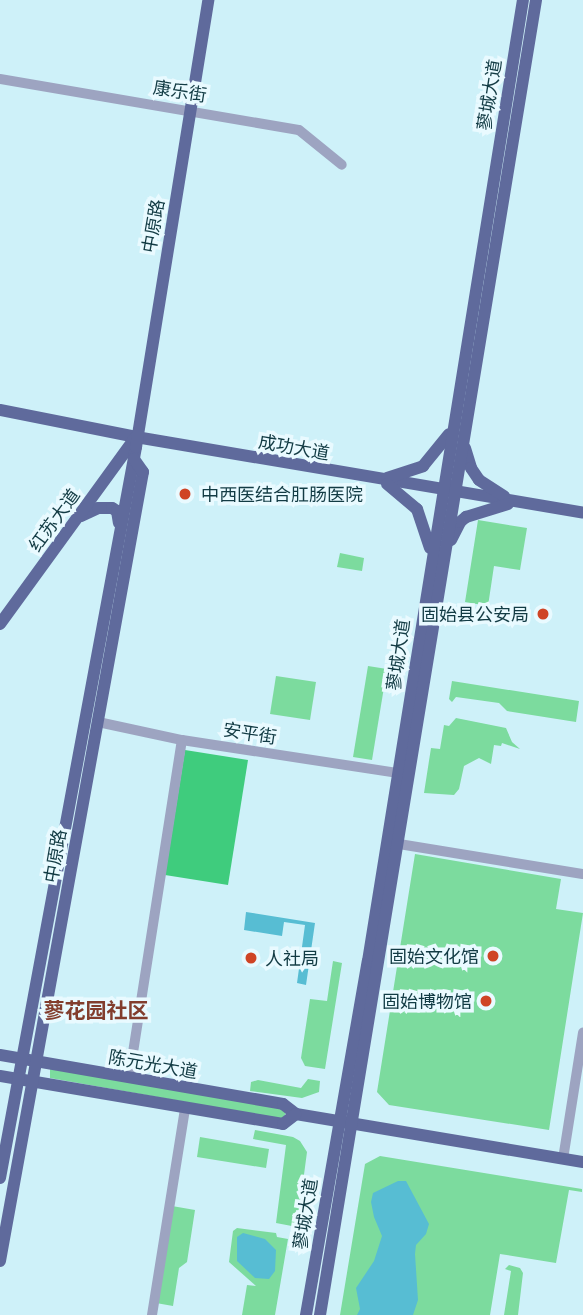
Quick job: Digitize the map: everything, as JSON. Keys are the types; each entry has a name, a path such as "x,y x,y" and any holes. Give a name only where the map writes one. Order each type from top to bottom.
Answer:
{"main road":[{"name":"中原路","path":"0,1261 33,1082 30,1060 119,527 134,459 208,0"},
{"name":"蓼城大道","path":"320,1315 399,844 448,491 452,431 523,0"},
{"name":"蓼城大道","path":"448,491 465,440 536,0"},
{"name":"成功大道","path":"0,410 136,437 583,513"},
{"path":"381,480 423,466 452,431"},
{"name":"红苏大道","path":"0,624 136,437"},
{"path":"465,440 467,456 479,480 517,502"},
{"name":"中原路","path":"0,1178 19,1079 30,1060 98,722 143,472 134,459"},
{"path":"381,480 406,497 417,509 438,556"},
{"path":"438,556 460,522 481,510 517,502"},
{"path":"77,518 98,508 112,508 118,514 119,527"},
{"name":"蓼城大道","path":"306,1315 398,773 438,556"},
{"name":"陈元光大道","path":"0,1055 283,1104 296,1114 583,1162"},
{"name":"陈元光大道","path":"0,1076 283,1124 296,1114"}],"street":[{"name":"康乐街","path":"0,79 299,130 342,165"},
{"name":"安平街","path":"98,722 182,740 398,773"},
{"path":"129,1078 182,740"},
{"path":"399,844 583,874"},
{"path":"563,1159 583,1034"},
{"path":"152,1315 185,1108"}],"green space":[{"path":"478,520 527,528 520,570 494,566 488,606 465,602"},
{"path":"340,553 364,558 362,571 337,567"},
{"path":"368,666 387,669 372,760 353,757"},
{"path":"276,676 316,682 310,720 270,714"},
{"path":"452,681 579,701 576,722 507,711 499,703 456,697 452,702 449,699"},
{"path":"456,718 506,728 512,742 520,749 502,743 501,746 494,745 491,764 479,758 464,766 459,789 454,795 424,793 431,748 440,749 444,725 449,726"},
{"path":"185,750 248,760 228,885 165,875"},
{"path":"415,854 561,879 556,909 583,913 549,1130 389,1105 377,1092"},
{"path":"333,961 342,963 325,1069 305,1066 301,1058 310,999 327,1001"},
{"path":"50,1069 281,1107 286,1113 282,1119 50,1078"},
{"path":"308,1079 320,1081 319,1092 302,1098 250,1091 251,1082 258,1080 301,1088"},
{"path":"255,1130 293,1137 300,1141 307,1152 297,1227 276,1223 286,1145 253,1139"},
{"path":"200,1137 269,1149 266,1168 197,1157"},
{"path":"380,1156 582,1189 582,1192 569,1190 556,1263 500,1254 490,1315 340,1315 365,1164"},
{"path":"172,1206 195,1210 187,1262 179,1268 173,1306 156,1303"},
{"path":"237,1228 276,1233 277,1237 288,1239 275,1315 242,1315 247,1285 256,1286 229,1262 233,1231"},
{"path":"509,1265 520,1268 523,1273 518,1315 504,1315 511,1271 505,1269"}],"water":[{"path":"246,912 315,923 306,985 297,983 305,925 284,922 282,936 244,930"},
{"path":"398,1181 406,1181 429,1224 426,1234 416,1245 418,1300 413,1315 357,1315 360,1309 356,1288 374,1261 382,1236 374,1217 371,1202 373,1193"},
{"path":"243,1233 265,1239 276,1250 275,1271 269,1279 255,1278 237,1261 237,1237"}],"place":[{"name":"中西医结合肛肠医院","path":"185,494"},
{"name":"固始县公安局","path":"543,614"},
{"name":"固始文化馆","path":"493,956"},
{"name":"人社局","path":"251,958"},
{"name":"固始博物馆","path":"486,1001"}],"district":[{"name":"蓼花园社区","path":"96,1010"}]}
